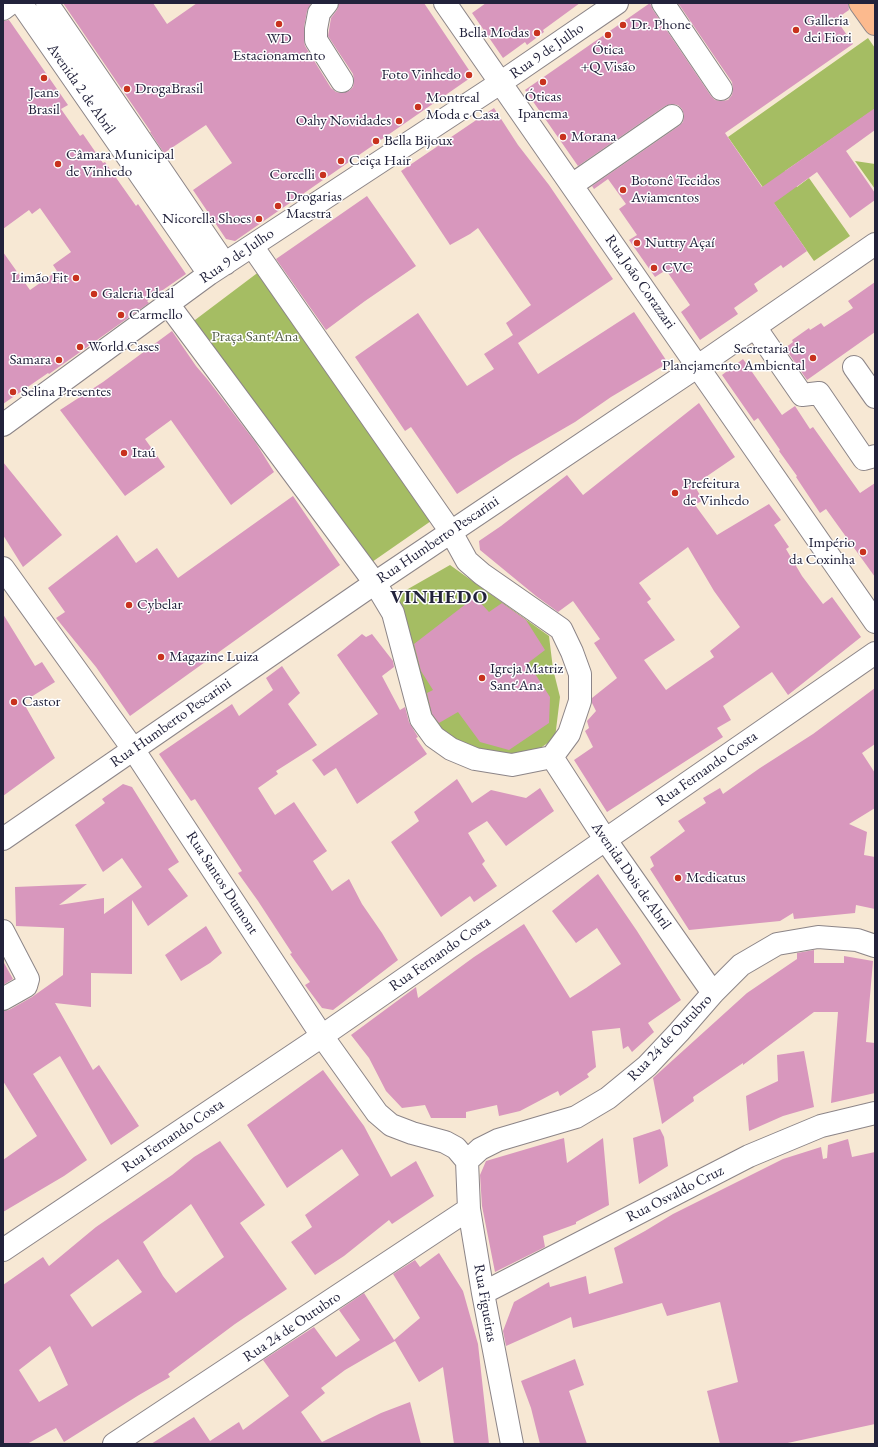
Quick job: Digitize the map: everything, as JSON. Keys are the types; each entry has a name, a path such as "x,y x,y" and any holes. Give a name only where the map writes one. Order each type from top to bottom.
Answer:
{"main road":[{"path":"860,3 875,24"}],"street":[{"path":"3,9 11,3"},
{"name":"Avenida 2 de Abril","path":"21,3 217,269"},
{"name":"Avenida 2 de Abril","path":"47,3 217,269"},
{"path":"327,3 319,13 316,40 342,82"},
{"name":"Rua João Corazzari","path":"445,3 875,622"},
{"name":"Rua 9 de Julho","path":"3,425 217,269 500,83 617,3"},
{"path":"662,3 721,89"},
{"path":"572,185 672,116"},
{"name":"Rua Humberto Pescarini","path":"3,839 375,583 698,366 875,244"},
{"path":"168,304 375,583 393,613 421,720 434,736 452,749 475,759 512,765 552,757 569,734 580,701 580,674 561,629 482,574 467,561 451,532 252,246"},
{"path":"755,327 802,395 819,393 864,458 875,456"},
{"path":"854,367 875,397"},
{"name":"Rua Santos Dumont","path":"3,568 133,749 322,1036 377,1113 392,1125 412,1133 445,1142 456,1148 467,1161"},
{"name":"Rua Fernando Costa","path":"3,1250 322,1036 875,653"},
{"name":"Avenida Dois de Abril","path":"552,757 605,839 713,993"},
{"path":"3,931 28,979 26,986 3,999"},
{"name":"Rua 24 de Outubro","path":"467,1161 488,1145 498,1140 576,1117 608,1098 647,1066 713,993 741,965 777,944 818,937 857,940 875,946"},
{"name":"Rua Osvaldo Cruz","path":"483,1293 750,1156 821,1126 875,1113"},
{"name":"Rua Figueiras","path":"467,1161 469,1209 483,1293 512,1444"},
{"name":"Rua 24 de Outubro","path":"114,1444 469,1209"}],"green space":[{"path":"868,38 875,48 875,109 785,171 797,187 809,178 850,236 814,261 728,137"},
{"path":"855,161 875,164 875,189"},
{"name":"Praça Sant'Ana","path":"260,271 431,521 372,562 191,323"},
{"name":"Igreja Matriz Sant'Ana","path":"450,565 549,636 553,669 560,697 555,738 539,749 513,760 486,755 445,737 423,715 394,597"}],"building":[{"path":"63,3 153,3 167,24 197,3 311,3 307,11 304,27 305,46 331,88 336,92 342,93 349,91 353,87 354,81 353,74 328,36 331,18 337,10 339,3 424,3 473,76 235,241 226,239 193,190 232,163 206,125 164,153"},
{"path":"486,3 580,3 543,30 544,32 527,45 525,42 503,58 472,13"},
{"path":"650,3 653,10 711,96 715,100 721,101 728,100 732,95 732,82 678,3 848,3 849,10 836,19 853,44 725,133 762,187 875,108 875,130 846,151 875,193 875,200 850,218 817,172 774,203 807,251 783,268 781,265 754,284 758,291 734,308 738,314 700,340 681,312 690,305 666,270 655,277 629,240 637,235 619,209 626,204 608,179 594,189 592,186 679,126 683,122 684,115 682,109 678,105 671,104 665,106 578,166 525,90"},
{"path":"9,20 68,105 61,109 80,136 83,134 103,163 105,162 136,206 138,204 186,274 147,301 149,303 76,355 3,404 3,252 30,290 57,271 53,265 71,252 40,208 32,214 29,210 3,229 3,21"},
{"path":"494,108 518,145 549,185 613,279 518,343 538,374 634,312 668,363 457,494 411,427 405,431 355,357 418,313 467,386 494,369 484,354 513,335 506,323 531,305 478,228 450,245 401,171"},
{"path":"367,196 416,266 326,330 276,259"},
{"path":"875,282 875,332 807,380 785,348 793,342 792,340 809,328 810,330 821,323 824,327 853,308 848,301"},
{"path":"172,331 196,366 256,443 274,472 231,505 171,420 145,439 165,467 125,496 60,410 103,382"},
{"path":"743,359 782,415 795,406 810,429 813,427 860,493 875,483 875,577 826,509 820,513 758,418 754,421 722,375"},
{"path":"699,403 735,457 694,485 703,500 695,505 717,535 769,504 781,520 774,525 789,547 786,549 802,576 823,604 832,597 861,637 788,695 772,672 723,706 731,720 717,728 723,737 607,812 574,760 593,747 585,731 589,728 587,721 596,711 592,703 592,698 617,678 594,643 600,639 573,601 558,612 480,550 479,541 501,526 567,475 583,495","holes":["688,547 714,591 740,627 710,651 714,657 666,690 644,660 675,640 647,602 651,599 639,583"]},
{"path":"3,462 62,535 23,567 3,535"},
{"path":"293,496 340,565 130,716 96,667 56,618 65,612 48,588 117,535 136,563 157,548 178,578"},
{"name":"Igreja Matriz Sant'Ana","path":"475,597 489,612 502,603 526,620 545,650 528,663 550,697 549,723 509,750 480,742 458,712 439,723 432,714 427,693 433,690 421,671 414,644"},
{"path":"3,614 35,666 42,662 55,682 23,702 55,758 3,796"},
{"path":"362,634 366,637 372,634 393,661 394,667 382,676 400,710 405,707 409,722 418,737 416,738 427,754 357,804 336,768 324,776 312,760 378,714 337,655"},
{"path":"282,666 300,693 288,704 317,745 276,771 278,774 258,788 275,815 294,802 327,851 313,861 332,891 349,879 362,904 398,960 333,1010 322,1008 305,985 310,982 290,954 292,953 258,901 238,873 242,871 195,799 191,801 159,754 232,704 239,716 273,690 266,678"},
{"path":"875,688 875,744 862,753 875,773 875,808 849,824 867,832 864,855 875,857 875,909 856,905 855,913 794,919 793,913 780,921 689,930 650,869 654,866 650,857 685,831 678,821 706,803 703,798 720,788 723,794 813,734"},
{"path":"457,779 472,803 491,790 526,798 540,788 554,811 506,846 487,821 468,833 485,861 482,864 497,886 474,902 470,896 441,917 391,842 419,821 414,812"},
{"path":"123,784 132,787 179,862 168,869 188,896 148,926 132,900 132,974 91,973 91,1007 55,1003 93,1070 99,1065 139,1126 111,1145 60,1056 33,1074 87,1160 64,1176 3,1212 3,1160 37,1136 3,1081 3,1011 9,1010 32,997 63,975 64,928 16,926 15,887 87,884 59,905 104,898 104,914 142,887 122,858 103,872 75,825 105,803 102,799"},
{"path":"598,874 637,931 681,1000 648,1023 654,1032 632,1052 628,1046 623,1049 620,1028 592,1031 596,1067 587,1074 589,1077 560,1096 558,1091 520,1111 499,1116 497,1105 466,1112 466,1118 431,1118 425,1105 402,1108 386,1091 369,1058 351,1035 416,987 418,998 474,957 524,924 570,998 586,988 621,964 597,928 576,943 552,911"},
{"path":"206,926 222,953 210,963 181,981 165,955"},
{"path":"814,950 814,963 844,963 844,956 873,961 866,1042 875,1043 875,1093 831,1103 838,1012 814,1012 743,1065 743,1063 693,1097 694,1101 662,1124 653,1078 747,993 797,959 797,953"},
{"path":"3,961 13,979 3,985"},
{"path":"804,1051 814,1107 783,1116 749,1131 746,1096 778,1081 777,1055"},
{"path":"323,1070 364,1126 391,1177 416,1161 434,1196 392,1224 389,1220 344,1256 315,1275 291,1242 312,1227 305,1215 359,1175 342,1149 287,1188 247,1125"},
{"path":"660,1129 664,1137 668,1166 639,1184 633,1138"},
{"path":"564,1138 567,1163 603,1138 609,1205 576,1222 576,1224 543,1236 545,1247 495,1272 482,1206 480,1175 486,1161"},
{"path":"848,1139 852,1157 875,1152 875,1424 783,1444 720,1444 707,1391 738,1382 720,1302 667,1316 662,1303 573,1328 571,1317 506,1346 503,1331 514,1302 549,1282 550,1287 586,1276 589,1294 623,1283 614,1248 673,1214 783,1159 821,1147 823,1159 827,1158 828,1145"},
{"path":"220,1141 265,1205 240,1223 287,1289 235,1324 168,1374 170,1377 64,1442 56,1428 27,1444 3,1444 3,1285 43,1257 49,1266 96,1227 172,1175 194,1157","holes":["191,1204 224,1257 176,1293 163,1276 143,1242","118,1259 142,1292 92,1327 70,1295","50,1346 68,1385 39,1402 19,1370"]},
{"path":"439,1253 463,1291 478,1344 489,1444 454,1444 443,1367 419,1382 395,1341 345,1370 321,1388 325,1393 301,1412 322,1442 381,1413 410,1402 421,1444 151,1444 194,1417 210,1441 239,1422 243,1430 289,1396 263,1360 314,1327 336,1357 360,1340 339,1310 364,1293 394,1340 420,1318 393,1274 415,1260 420,1267"},
{"path":"575,1359 584,1385 569,1391 587,1444 540,1444 531,1408 521,1381"}],"place":[{"name":"WD Estacionamento","path":"279,24"},
{"name":"Dr. Phone","path":"623,25"},
{"name":"Galleria dei Fiori","path":"796,30"},
{"name":"Bella Modas","path":"537,33"},
{"name":"Ótica +Q Visão","path":"608,35"},
{"name":"Foto Vinhedo","path":"469,75"},
{"name":"Jeans Brasil","path":"44,78"},
{"name":"Óticas Ipanema","path":"543,82"},
{"name":"DrogaBrasil","path":"127,89"},
{"name":"Montreal Moda e Casa","path":"418,107"},
{"name":"Oahy Novidades","path":"399,121"},
{"name":"Morana","path":"563,137"},
{"name":"Bella Bijoux","path":"376,141"},
{"name":"Ceiça Hair","path":"341,161"},
{"name":"Câmara Municipal de Vinhedo","path":"58,164"},
{"name":"Corcelli","path":"323,175"},
{"name":"Botonê Tecidos Aviamentos","path":"623,190"},
{"name":"Drogarias Maestra","path":"278,206"},
{"name":"Nicorella Shoes","path":"259,219"},
{"name":"Nuttry Açaí","path":"637,243"},
{"name":"CVC","path":"654,268"},
{"name":"Limão Fit","path":"76,278"},
{"name":"Galeria Ideal","path":"94,294"},
{"name":"Carmello","path":"121,315"},
{"name":"World Cases","path":"80,347"},
{"name":"Secretaria de Planejamento Ambiental","path":"813,358"},
{"name":"Samara","path":"59,360"},
{"name":"Selina Presentes","path":"13,392"},
{"name":"Itaú","path":"124,453"},
{"name":"Prefeitura de Vinhedo","path":"675,493"},
{"name":"Império da Coxinha","path":"863,552"},
{"name":"Cybelar","path":"129,605"},
{"name":"Magazine Luiza","path":"161,657"},
{"name":"Igreja Matriz Sant'Ana","path":"482,678"},
{"name":"Castor","path":"14,702"},
{"name":"Medicatus","path":"678,878"}],"district":[{"name":"VINHEDO","path":"439,598"}]}
